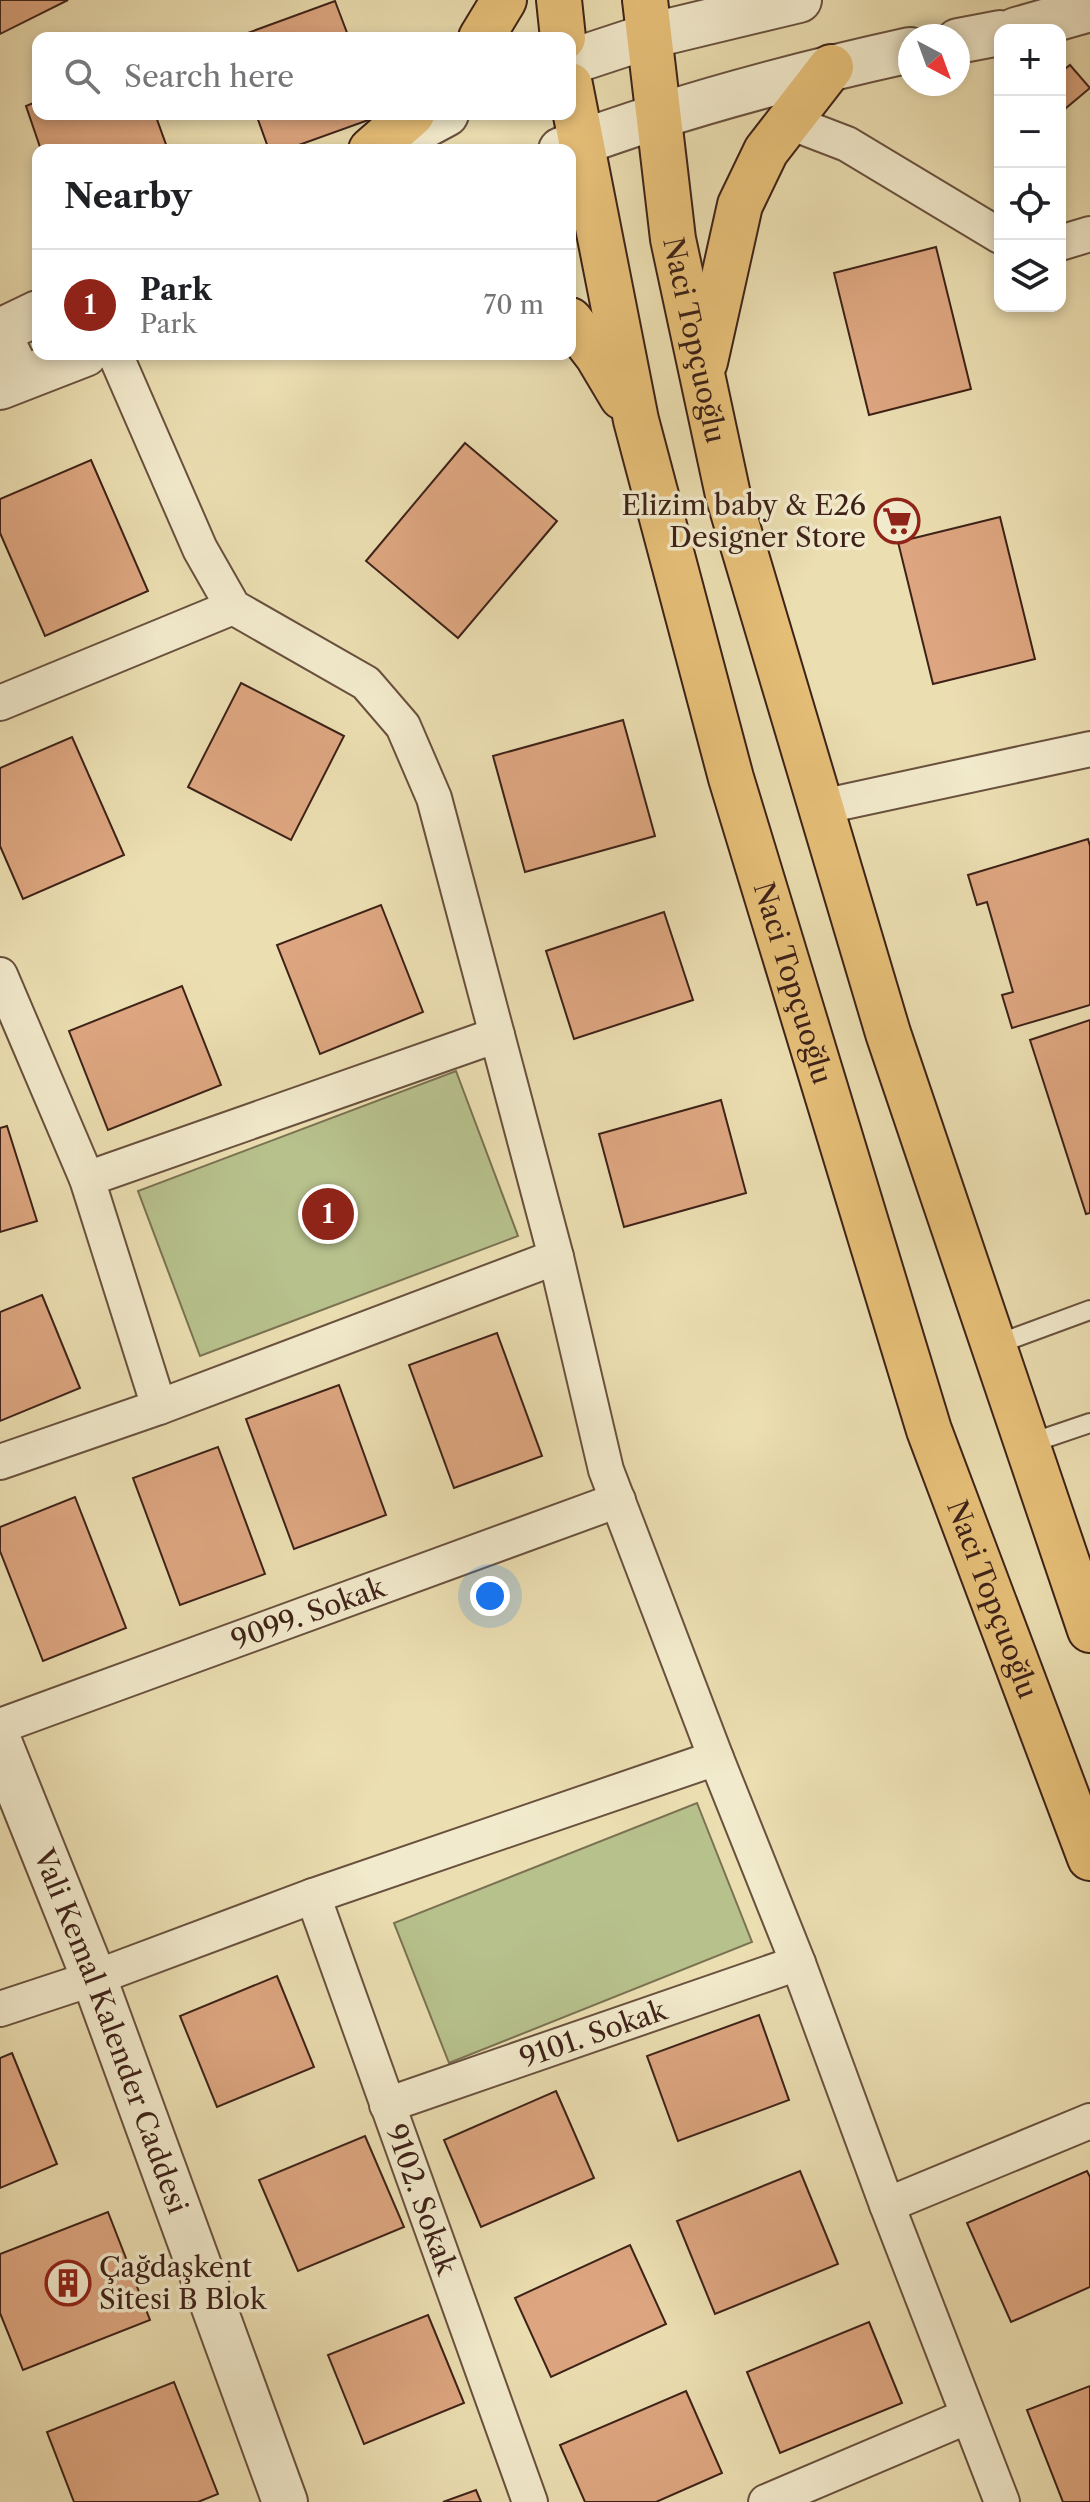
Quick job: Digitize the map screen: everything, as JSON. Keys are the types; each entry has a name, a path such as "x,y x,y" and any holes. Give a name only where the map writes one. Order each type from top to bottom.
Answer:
{"main road":[{"path":"485,32 504,0"},
{"path":"559,0 562,32"},
{"name":"Naci Topçuoğlu","path":"647,18 673,239 728,495 888,1033 1090,1630"},
{"path":"702,376 740,205 766,151 831,67"},
{"path":"378,144 405,120"},
{"name":"Naci Topçuoğlu","path":"571,120 572,144"},
{"name":"Naci Topçuoğlu","path":"576,163 636,420 731,778 929,1430 1090,1858"},
{"path":"576,328 597,355 636,420"}],"street":[{"path":"576,59 647,18 799,0"},
{"path":"1037,24 1090,9"},
{"path":"970,39 994,34"},
{"path":"576,145 707,101 831,67 898,53"},
{"path":"389,144 435,120"},
{"path":"787,121 847,144 994,232"},
{"path":"1066,241 1090,234"},
{"path":"0,331 32,316"},
{"path":"0,337 10,382 69,360"},
{"path":"118,360 200,549 233,607 366,683 403,726 434,798 556,1257 606,1470 798,1963 887,2205 1002,2502"},
{"path":"0,703 233,607"},
{"path":"821,807 1090,749"},
{"path":"0,975 87,1179 159,1407"},
{"path":"87,1179 497,1035"},
{"path":"0,1462 159,1407 556,1257"},
{"name":"9099. Sokak","path":"0,1726 618,1500"},
{"name":"Vali Kemal Kalender Caddesi","path":"0,1744 94,1978 285,2502"},
{"path":"0,2009 94,1978 313,1896 716,1758"},
{"name":"9102. Sokak","path":"313,1896 530,2502"},
{"name":"9101. Sokak","path":"387,2105 798,1963"},
{"path":"887,2205 1090,2121"},
{"path":"766,2502 968,2416"}],"lane":[{"path":"995,1345 1090,1310"},
{"path":"1028,1444 1090,1423"}],"green space":[{"path":"456,1071 518,1236 200,1356 138,1191"},
{"path":"697,1803 752,1942 449,2063 394,1923"}],"building":[{"path":"0,0 68,0 0,34"},
{"path":"335,1 347,32 250,32"},
{"path":"1070,65 1090,88 1066,108 1066,96 1066,68"},
{"path":"32,104 32,120 157,120 166,144 39,144 26,106"},
{"path":"258,120 369,120 302,144 267,144"},
{"path":"936,247 971,389 869,415 834,273"},
{"path":"465,443 557,521 458,638 366,561"},
{"path":"91,460 148,591 45,636 0,533 0,499"},
{"path":"1000,517 1035,659 933,684 898,542"},
{"path":"241,683 344,736 291,840 188,787"},
{"path":"623,720 655,836 525,872 493,756"},
{"path":"72,737 124,855 23,899 0,846 0,768"},
{"path":"1088,839 1090,1005 1012,1028 1002,995 1013,992 987,902 977,905 968,875"},
{"path":"381,905 423,1012 320,1054 277,945"},
{"path":"664,912 693,1000 574,1039 546,951"},
{"path":"182,986 221,1085 108,1130 69,1031"},
{"path":"1090,1020 1090,1213 1086,1214 1030,1040"},
{"path":"721,1100 746,1193 624,1227 599,1134"},
{"path":"7,1126 37,1221 0,1232 0,1128"},
{"path":"42,1295 80,1388 0,1421 0,1312"},
{"path":"497,1333 542,1456 454,1488 409,1365"},
{"path":"339,1385 386,1515 294,1549 246,1419"},
{"path":"218,1447 265,1574 180,1605 133,1478"},
{"path":"75,1497 126,1628 43,1661 0,1551 0,1527"},
{"path":"277,1976 314,2067 217,2107 180,2016"},
{"path":"759,2015 789,2100 678,2141 647,2056"},
{"path":"12,2053 57,2164 0,2188 0,2058"},
{"path":"556,2091 594,2178 481,2227 444,2140"},
{"path":"365,2136 404,2227 298,2271 259,2180"},
{"path":"800,2171 838,2264 715,2314 677,2221"},
{"path":"1087,2171 1090,2177 1090,2287 1011,2322 967,2223"},
{"name":"Çağdaşkent Sitesi B Blok","path":"108,2212 150,2320 23,2370 0,2313 0,2254"},
{"path":"630,2245 666,2324 551,2377 515,2298"},
{"path":"428,2315 464,2403 364,2444 328,2355"},
{"path":"869,2322 902,2403 780,2453 747,2372"},
{"path":"174,2382 218,2494 198,2502 74,2502 47,2432"},
{"path":"1090,2386 1090,2502 1063,2502 1027,2410"},
{"path":"686,2391 722,2473 656,2502 585,2502 560,2445"},
{"path":"476,2490 481,2502 443,2502"}],"place":[{"name":"Elizim baby & E26 Designer Store","path":"897,521"},
{"name":"Park","path":"328,1214"},
{"name":"Çağdaşkent Sitesi B Blok","path":"68,2283"}]}
